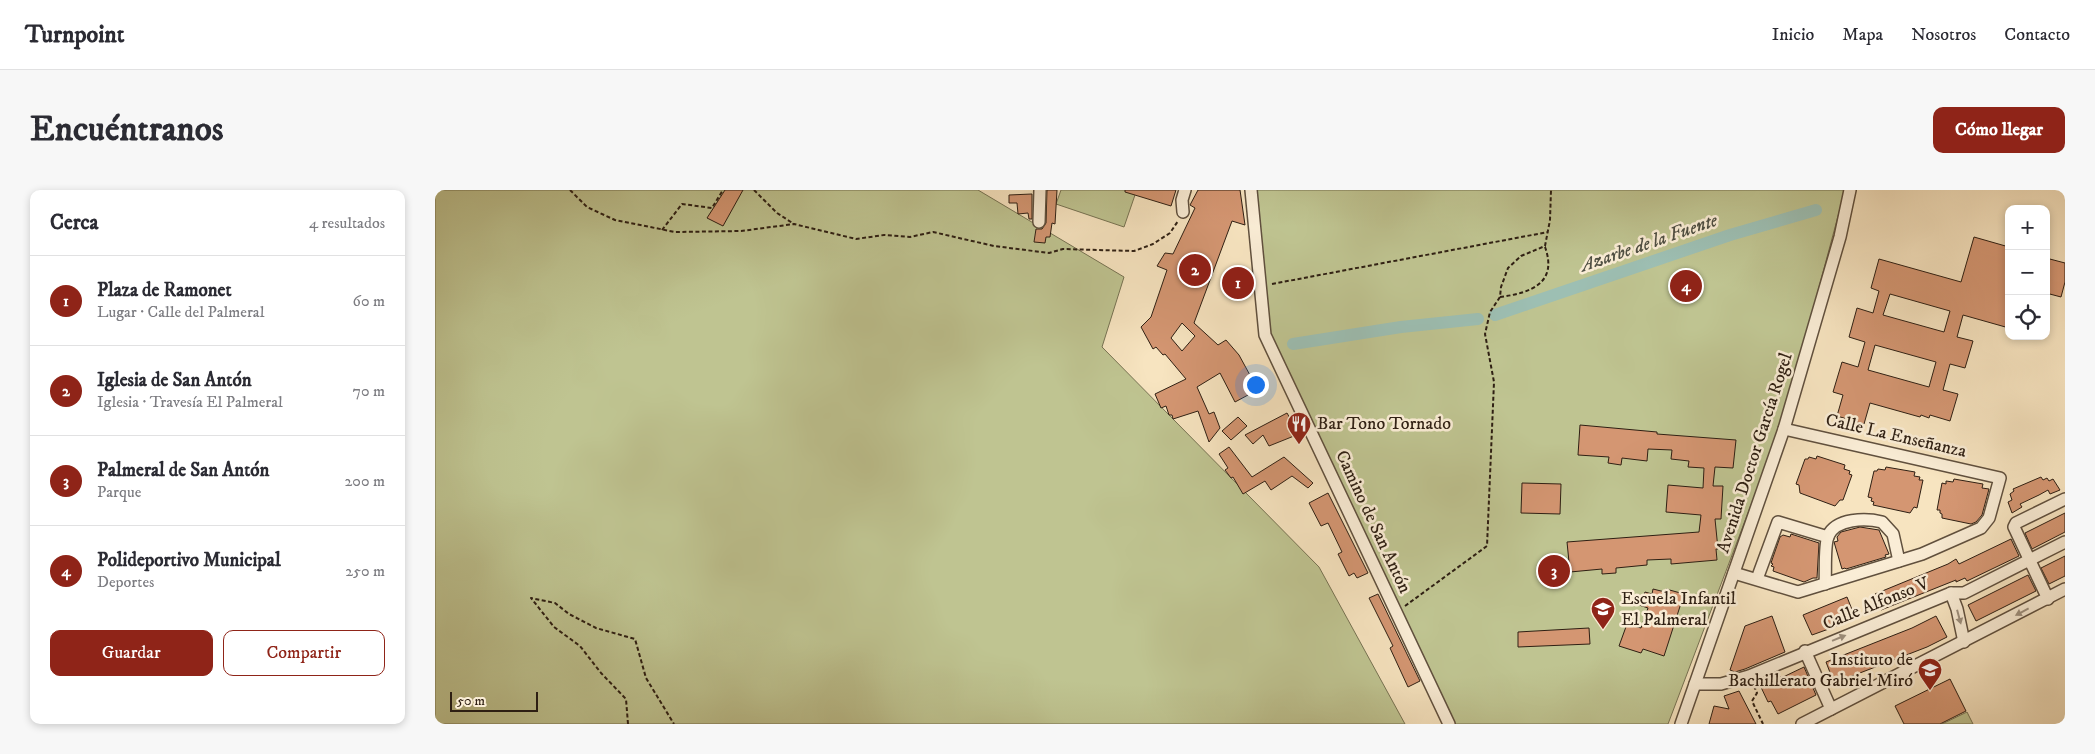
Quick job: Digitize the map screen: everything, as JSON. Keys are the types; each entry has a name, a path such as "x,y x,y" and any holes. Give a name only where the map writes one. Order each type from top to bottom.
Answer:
{"street":[{"path":"1039,222 1040,190"},
{"path":"1183,212 1182,200 1185,190"},
{"name":"Camino de San Antón","path":"1251,190 1265,335 1449,724"},
{"name":"Avenida Doctor García Rogel","path":"1681,724 1784,429 1840,237 1851,190"},
{"name":"Calle La Enseñanza","path":"1784,429 2000,478 1989,518 1981,528 1922,554 1899,561"},
{"path":"2048,598 2014,530 2015,525 2065,499"},
{"path":"1734,573 1798,592 1825,584 1899,561 1893,534 1882,522 1857,519 1833,529 1828,537 1825,584"},
{"path":"1757,579 1778,522 1828,537"},
{"name":"Calle Alfonso V","path":"1695,684 1721,684 1749,676 1805,651 1951,593 1964,593 2065,542"},
{"path":"1802,724 2065,589"},
{"path":"1951,593 1957,609 1964,642"},
{"path":"1805,651 1831,709"}],"path":[{"path":"570,190 587,207 615,220 675,232 741,231 794,224"},
{"path":"662,230 682,204 712,208 723,190"},
{"path":"754,190 777,213 794,224 856,239 884,235 910,237 933,232 994,246 1049,253 1063,249 1134,251 1153,244 1170,233 1183,212"},
{"path":"1500,297 1527,292 1540,284 1547,274 1550,261 1545,246 1550,220 1551,190"},
{"path":"1267,284 1548,232"},
{"path":"1397,613 1487,546 1494,382 1485,334 1490,312 1500,297 1508,268 1521,256 1545,246"},
{"path":"628,724 626,699 580,646 554,627 531,598 555,603 569,614 597,628 635,639 646,678 674,724"},
{"path":"1749,676 1757,692 1752,701 1763,724"}],"green space":[{"path":"435,190 978,190 1124,277 1102,347 1319,567 1405,724 435,724"},
{"path":"1061,190 1129,190 1136,192 1124,227 1056,204"},
{"path":"1256,190 1845,190 1784,418 1668,724 1455,724 1269,337"},
{"path":"1967,712 1973,724 1942,724"}],"building":[{"path":"725,190 743,190 723,226 707,218"},
{"path":"1047,190 1057,190 1055,224 1052,223 1050,237 1046,237 1045,243 1034,242 1036,229 1042,229 1046,223"},
{"path":"1125,190 1176,190 1171,206 1125,192"},
{"path":"1198,190 1240,190 1245,225 1232,221 1194,323 1218,345 1226,340 1239,355 1251,377 1256,374 1263,387 1235,402 1220,373 1197,387 1209,414 1214,412 1220,428 1209,442 1198,411 1173,419 1172,415 1169,415 1166,406 1161,408 1155,394 1186,379 1165,354 1163,355 1156,347 1153,349 1141,327 1151,317 1167,270 1157,266 1165,253 1173,254 1195,208 1190,205","holes":["1182,323 1195,336 1182,351 1171,338"]},
{"path":"1032,194 1032,219 1029,219 1028,213 1018,214 1017,203 1009,203 1009,195"},
{"path":"1974,237 2005,246 2005,327 1963,315 1957,337 1973,341 1965,368 1950,364 1943,390 1958,394 1950,421 1930,415 1929,418 1921,415 1920,417 1870,403 1864,424 1837,416 1843,395 1833,392 1842,362 1858,367 1865,342 1849,337 1857,308 1873,313 1879,291 1871,288 1879,259 1961,282","holes":["1890,294 1950,311 1944,332 1883,315","1875,345 1936,362 1929,387 1868,370"]},
{"path":"2050,259 2065,263 2065,282 2061,297 2050,294"},
{"path":"1287,413 1299,434 1269,446 1263,435 1253,444 1245,435"},
{"path":"1238,417 1247,426 1231,440 1222,431"},
{"path":"1580,425 1657,432 1657,434 1736,440 1733,468 1715,467 1713,486 1723,486 1721,519 1715,519 1718,549 1716,549 1717,560 1671,564 1671,559 1647,560 1647,565 1616,568 1616,573 1602,574 1602,569 1570,572 1567,542 1699,532 1701,515 1666,512 1668,485 1703,488 1704,468 1688,467 1689,461 1671,459 1672,450 1648,449 1647,461 1622,458 1621,465 1608,463 1609,457 1578,455"},
{"path":"1229,447 1252,477 1284,457 1313,483 1308,488 1292,476 1271,490 1265,481 1243,494 1233,477 1231,478 1225,470 1228,468 1219,454"},
{"path":"1817,456 1845,465 1844,469 1850,471 1849,474 1852,475 1843,500 1840,500 1835,506 1800,493 1799,485 1796,484 1805,459 1809,457 1816,459"},
{"path":"1886,467 1915,472 1914,476 1920,477 1919,480 1923,480 1917,508 1914,507 1910,513 1873,505 1872,498 1868,497 1874,471 1878,469 1885,470"},
{"path":"2041,477 2043,480 2047,478 2049,481 2053,479 2060,490 2050,494 2048,490 2020,504 2022,507 2012,513 2008,502 2012,500 2010,494 2014,491 2013,489"},
{"path":"1954,479 1983,484 1982,488 1989,489 1982,515 1976,522 1971,524 1942,518 1940,510 1937,510 1942,483 1946,484 1946,481 1953,482"},
{"path":"1522,483 1561,484 1560,514 1521,513"},
{"path":"1328,493 1368,573 1357,578 1354,573 1349,576 1338,554 1342,552 1328,523 1321,526 1309,503"},
{"path":"2065,513 2065,532 2032,549 2025,533"},
{"path":"1860,527 1879,530 1889,554 1885,555 1886,557 1842,569 1834,542 1838,541 1837,537 1841,532"},
{"path":"1791,534 1819,543 1817,578 1804,582 1773,571 1774,567 1771,566 1773,564 1771,563 1780,537 1783,535 1790,537"},
{"path":"2011,539 2019,556 1967,581 1965,578 1956,582 1956,580 1881,610 1875,594 1956,559 1959,564"},
{"path":"2065,556 2065,576 2049,584 2041,568"},
{"path":"2028,575 2036,591 1976,621 1968,605"},
{"path":"1653,589 1665,592 1666,589 1684,594 1664,656 1643,649 1641,653 1619,646 1627,624 1641,628 1648,608 1636,604 1639,595 1643,597 1645,592 1652,594"},
{"path":"1378,594 1420,681 1408,687 1390,648 1393,646 1369,598"},
{"path":"1847,597 1855,617 1812,635 1803,615"},
{"path":"1772,616 1785,652 1745,669 1735,672 1730,670 1745,626"},
{"path":"1936,616 1947,637 1927,647 1834,683 1826,662 1912,628"},
{"path":"1589,628 1590,644 1518,647 1518,632"},
{"path":"1804,667 1816,695 1778,714 1771,701 1768,702 1759,683 1778,673 1781,678"},
{"path":"1950,679 1966,711 1940,724 1904,724 1895,706"},
{"path":"1739,691 1756,724 1709,724 1714,706 1729,709 1724,696"}],"waterway":[{"name":"Azarbe de la Fuente","path":"1495,315 1730,235 1816,210"},
{"name":"Azarbe de la Fuente","path":"1293,344 1401,327 1478,319"}],"place":[{"name":"Iglesia de San Antón","path":"1195,270"},
{"name":"Plaza de Ramonet","path":"1238,283"},
{"name":"Polideportivo Municipal","path":"1686,286"},
{"name":"Bar Tono Tornado","path":"1299,445"},
{"name":"Palmeral de San Antón","path":"1554,571"},
{"name":"Escuela Infantil El Palmeral","path":"1603,630"},
{"name":"Instituto de Bachillerato Gabriel Miró","path":"1930,691"}]}
